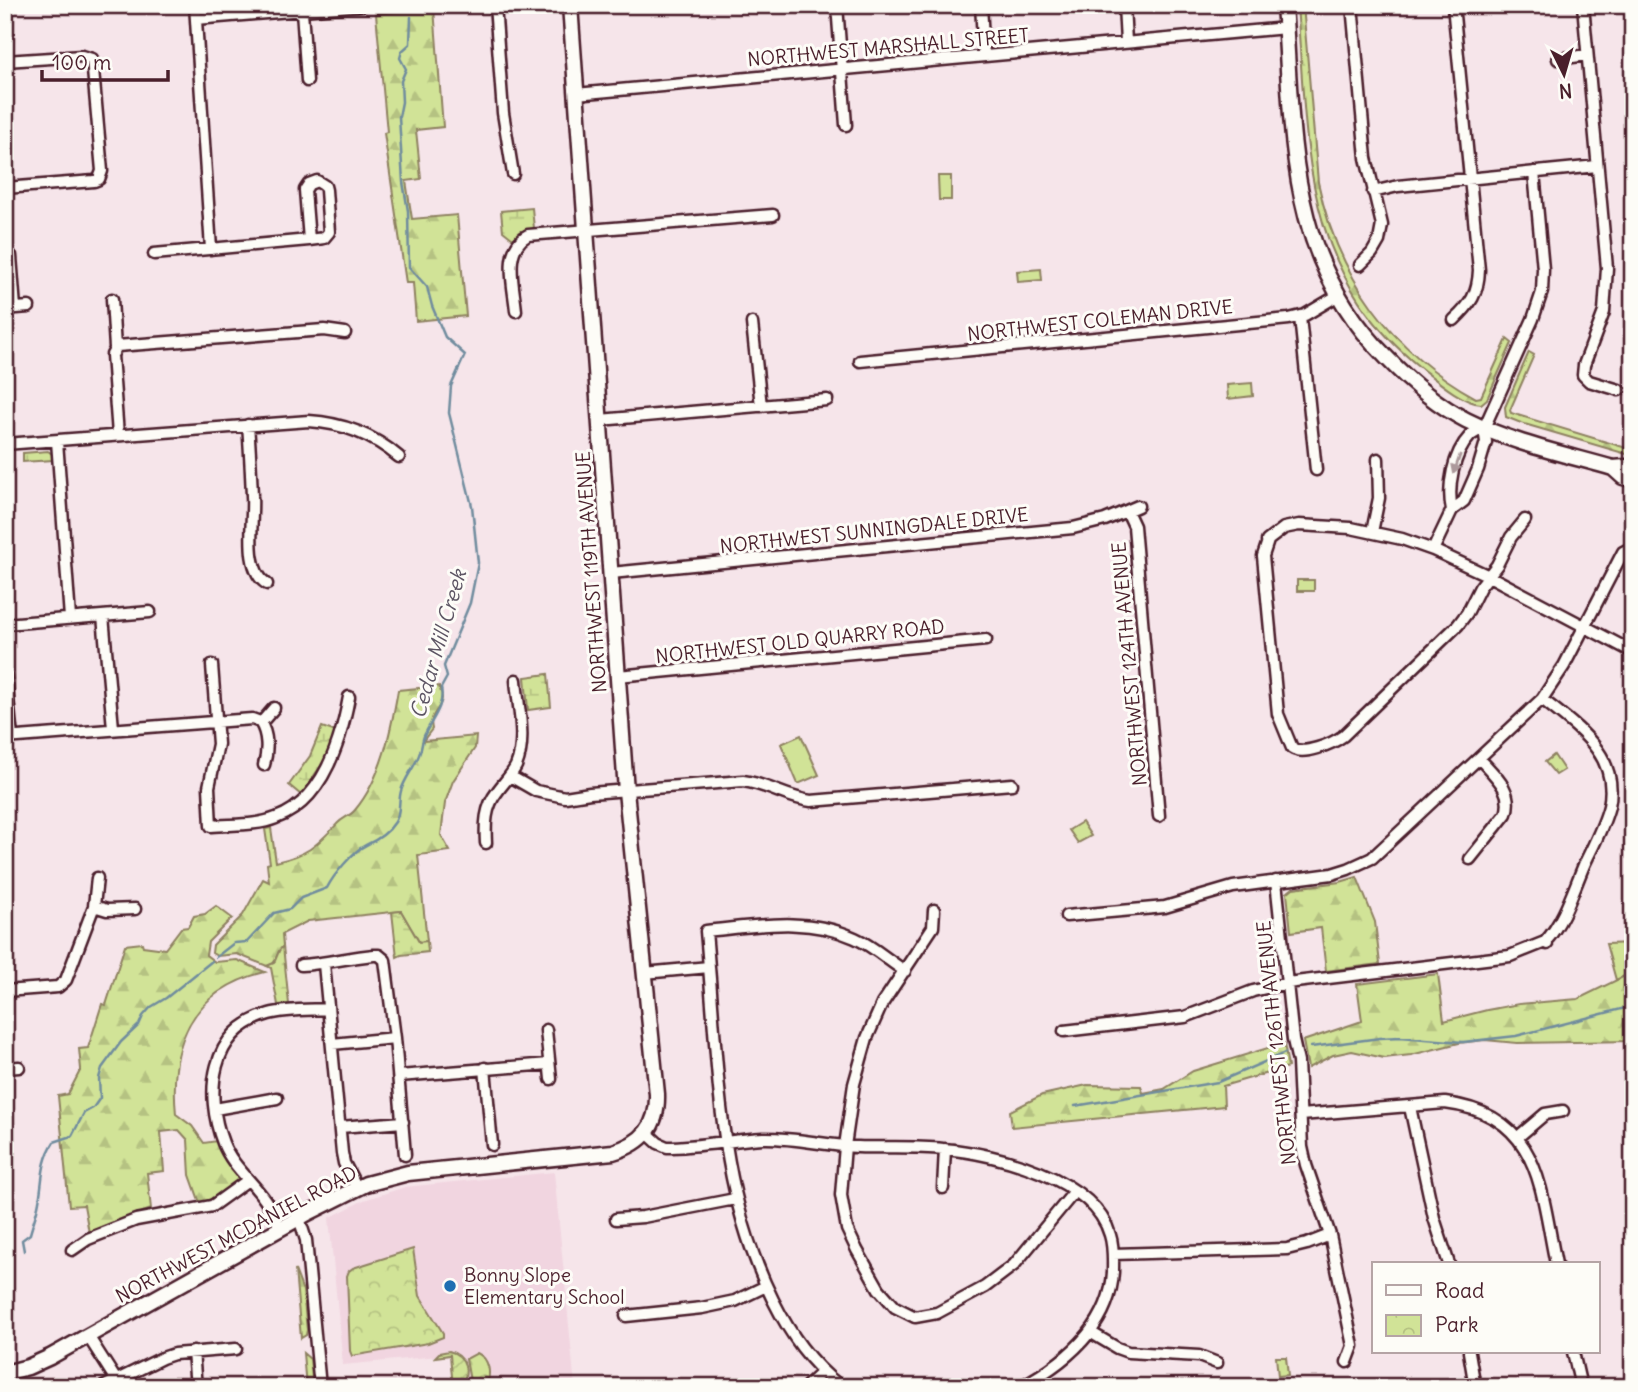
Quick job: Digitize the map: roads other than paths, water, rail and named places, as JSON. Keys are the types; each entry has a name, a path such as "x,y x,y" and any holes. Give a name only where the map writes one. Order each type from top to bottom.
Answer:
{"street":[{"path":"195,5 211,249"},
{"path":"196,19 363,5"},
{"path":"495,5 503,113 513,174"},
{"name":"NORTHWEST 119TH AVENUE","path":"570,5 626,791 657,1102 654,1122 647,1133"},
{"path":"837,5 846,125"},
{"path":"981,5 984,56"},
{"path":"1124,5 1126,41"},
{"path":"1284,5 1301,202 1314,246 1337,296 1373,344 1409,381 1440,404 1484,428 1613,468 1633,469"},
{"path":"1353,5 1366,158 1382,225 1379,241 1360,265"},
{"path":"1454,5 1479,270 1478,287 1468,307 1454,320"},
{"path":"1583,5 1607,268 1606,299 1600,326 1583,375 1589,381 1619,390"},
{"path":"302,11 307,81"},
{"name":"NORTHWEST MARSHALL STREET","path":"576,94 1286,28"},
{"path":"1558,59 1587,55"},
{"path":"5,61 82,56 90,58 102,171 99,179 5,188"},
{"path":"1373,192 1398,186 1597,166"},
{"path":"1433,550 1452,510 1464,501 1479,469 1486,442 1484,428 1533,319 1542,292 1543,269 1534,172"},
{"path":"154,254 309,240 324,238 329,232 326,190 321,183 313,182 305,190 309,240"},
{"path":"516,311 512,254 518,242 533,234 773,215"},
{"path":"12,256 10,309 29,307"},
{"name":"NORTHWEST COLEMAN DRIVE","path":"860,361 1300,317 1337,296"},
{"path":"112,299 115,348 112,355 118,435"},
{"path":"1300,317 1315,470"},
{"path":"752,323 761,406"},
{"path":"115,348 122,345 324,330 345,333"},
{"path":"600,420 827,400"},
{"path":"5,444 322,421 366,435 399,457"},
{"path":"248,425 253,499 250,529 253,555 258,575 267,584"},
{"path":"1452,510 1449,496 1458,457 1470,436 1484,428"},
{"path":"57,441 69,618"},
{"path":"1372,531 1379,498 1378,459"},
{"path":"1613,468 1623,477 1633,480"},
{"name":"NORTHWEST SUNNINGDALE DRIVE","path":"611,573 1073,528 1096,523 1138,506"},
{"name":"NORTHWEST 124TH AVENUE","path":"1127,511 1134,526 1159,816"},
{"path":"1525,520 1511,537 1489,576 1480,587 1463,620 1343,736 1328,744 1295,751 1278,714 1263,555 1267,541 1284,528 1299,525 1372,531 1433,550 1489,576 1633,652"},
{"path":"1066,916 1165,907 1233,887 1332,874 1372,858 1542,699 1564,666 1623,552 1633,547"},
{"path":"5,624 150,612"},
{"path":"103,616 113,728"},
{"name":"NORTHWEST OLD QUARRY ROAD","path":"618,676 986,640"},
{"path":"212,665 218,749 209,794 211,826 266,821 289,812 302,802 325,770 341,737 349,697"},
{"path":"5,667 8,737 251,719 261,723"},
{"path":"486,843 488,810 496,792 510,776 519,757 521,741 516,680"},
{"path":"1064,1031 1185,1017 1253,990 1287,983 1510,956 1547,944 1606,817 1611,789 1604,758 1596,745 1542,699"},
{"path":"261,723 274,708"},
{"path":"261,723 267,753 264,765"},
{"path":"1470,859 1506,814 1508,807 1507,792 1479,758"},
{"path":"510,776 536,791 558,797 743,781 758,783 800,800 811,801 1012,784"},
{"path":"5,991 58,987 66,980 94,906 97,878"},
{"name":"NORTHWEST 126TH AVENUE","path":"1276,881 1298,1062 1306,1165 1330,1235 1353,1346 1347,1362"},
{"path":"94,906 107,910 135,909"},
{"path":"934,910 933,927 882,1004 867,1038 854,1084 841,1195 847,1229 879,1289 895,1307 915,1317 937,1313 949,1307 985,1287 1008,1270 1075,1191"},
{"path":"841,1387 822,1372 791,1333 766,1286 735,1199 724,1142 706,931 805,924 834,930 858,939 905,971"},
{"path":"301,965 324,964 341,958 374,955 383,957 387,964 405,1155"},
{"path":"324,964 344,1163 357,1188"},
{"path":"644,973 709,967"},
{"path":"281,1228 265,1200 223,1142 215,1109 214,1070 225,1046 241,1027 252,1020 272,1013 328,1009"},
{"path":"546,1030 551,1079"},
{"path":"332,1044 395,1038"},
{"path":"399,1076 549,1063"},
{"path":"5,1068 19,1067"},
{"path":"485,1068 492,1144"},
{"path":"215,1109 276,1098"},
{"path":"1301,1115 1445,1103 1463,1105 1485,1113 1518,1137 1531,1157 1538,1177 1556,1262"},
{"path":"1410,1107 1434,1218 1449,1262"},
{"path":"1518,1137 1545,1114 1563,1111"},
{"path":"340,1128 402,1122"},
{"path":"647,1133 657,1143 667,1147 782,1138 845,1146 945,1149 1012,1163 1051,1178 1075,1191 1101,1216 1110,1234 1113,1254 1109,1297 1090,1332 1075,1350 1060,1363 1020,1387"},
{"name":"NORTHWEST MCDANIEL ROAD","path":"5,1373 38,1363 357,1188 408,1173 613,1152 628,1147 647,1133"},
{"path":"943,1188 945,1149"},
{"path":"72,1250 88,1239 136,1220 212,1206 248,1180"},
{"path":"617,1219 643,1217 735,1199"},
{"path":"299,1218 306,1240 320,1387"},
{"path":"1113,1254 1287,1249 1330,1235"},
{"path":"626,1315 702,1308 735,1301 766,1286"},
{"path":"1090,1332 1128,1352 1199,1356 1217,1363"},
{"path":"88,1336 116,1380"},
{"path":"103,1387 162,1358 193,1352 236,1349"},
{"path":"193,1352 196,1387"},
{"path":"1469,1354 1475,1387"},
{"path":"1573,1354 1581,1387"},
{"path":"806,1387 822,1372"}],"waterway":[{"name":"Cedar Mill Creek","path":"216,957 234,943 247,942 274,913 290,909 301,898 327,888 355,853 382,836 392,826 398,815 403,786 439,707 441,688 447,677 444,666 470,603 478,563 472,506 449,413 451,386 465,355 445,337 427,287 409,267 408,211 403,182 399,117 402,102 401,81 406,69 400,58 402,51 410,44 411,17"},
{"name":"Cedar Mill Creek","path":"24,1251 22,1240 30,1234 45,1164 54,1142 72,1136 84,1113 93,1108 100,1098 99,1078 102,1068 121,1042 139,1025 143,1016 212,961"},
{"path":"1311,1047 1380,1038 1463,1042 1516,1036 1633,1006"},
{"path":"1075,1106 1218,1082 1285,1053"}],"place":[{"name":"Bonny Slope Elementary School","path":"450,1286"}]}
